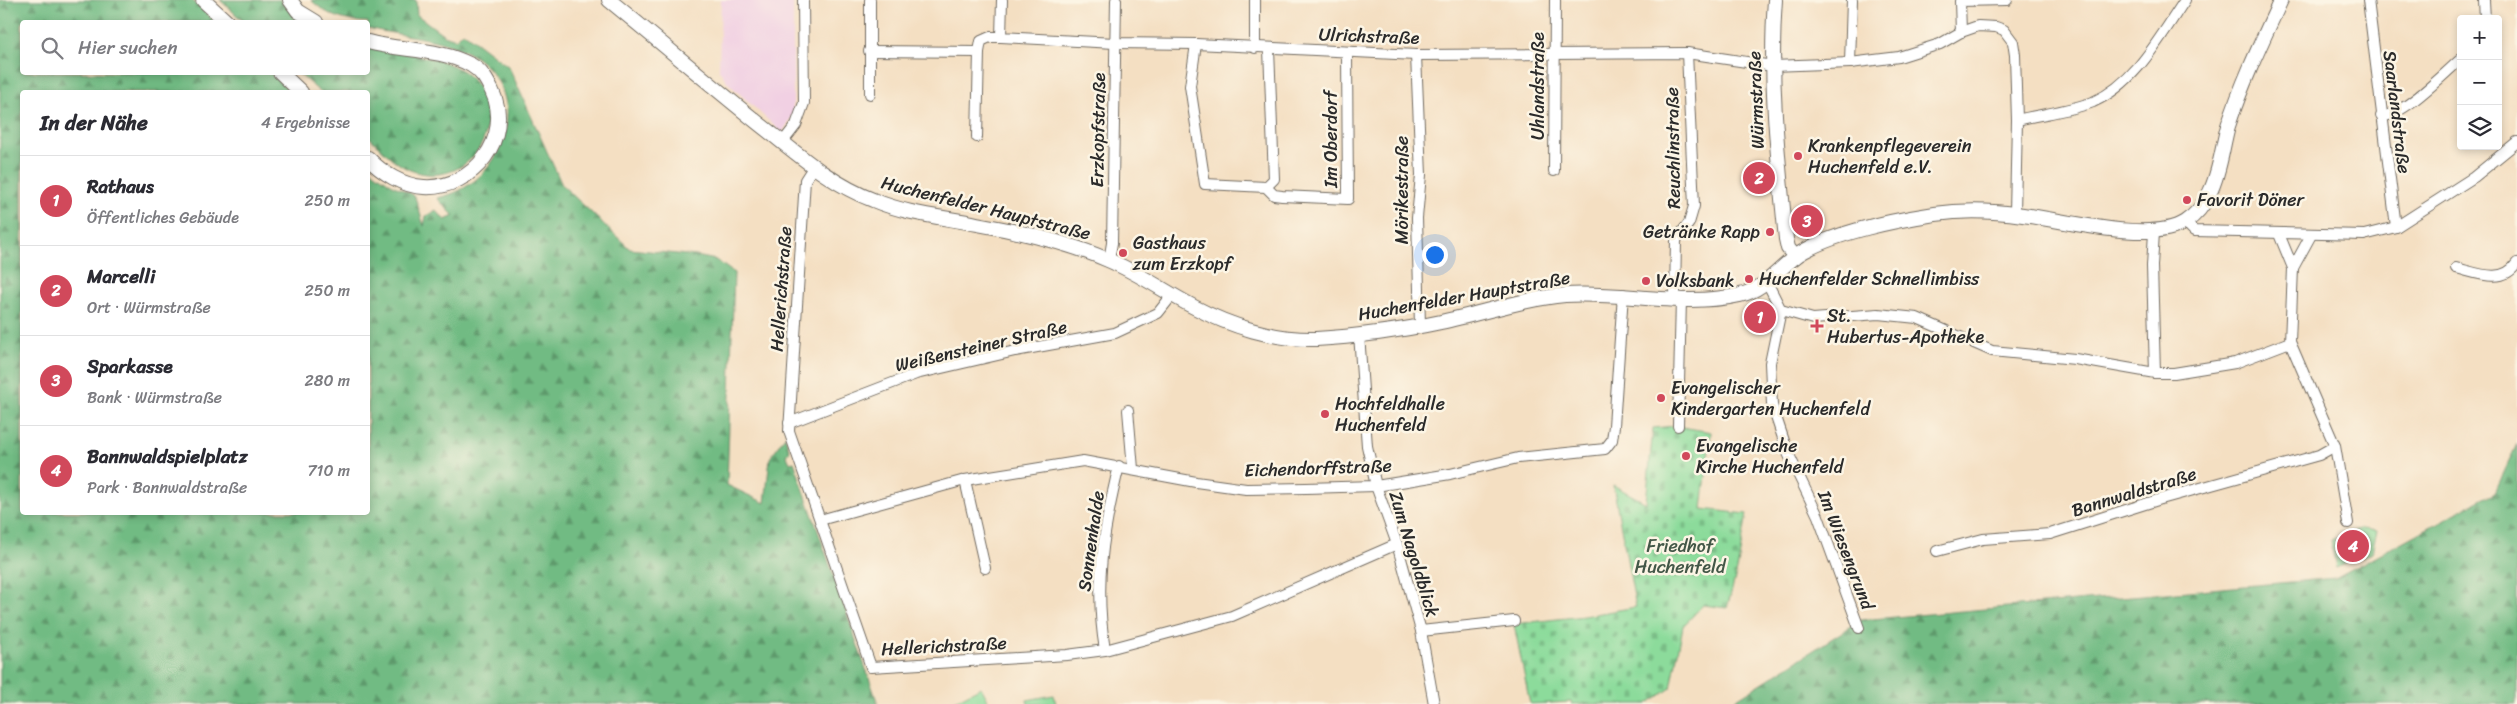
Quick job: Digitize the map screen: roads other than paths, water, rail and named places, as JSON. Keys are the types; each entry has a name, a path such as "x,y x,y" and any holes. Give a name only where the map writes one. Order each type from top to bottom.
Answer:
{"main road":[{"path":"203,0 225,20"},
{"path":"290,0 298,12 312,20"},
{"name":"Huchenfelder Hauptstraße","path":"609,0 782,143 837,182 870,199 901,210 1018,232 1068,244 1109,260 1173,294 1195,308 1250,330 1286,337 1314,339 1420,325 1525,301 1565,295 1623,294 1678,299 1745,294 1767,282 1794,257 1821,242 1942,212 2015,214 2133,231 2154,232 2171,228 2185,222 2201,207 2210,192 2228,126 2281,0"},
{"name":"Würmstraße","path":"1775,0 1773,66 1777,152 1786,238 1788,248 1794,257"},
{"path":"370,42 454,58 471,65 480,71 489,85 496,98 498,114 496,133 491,148 468,176 456,182 431,187 417,186 390,177 370,160"},
{"path":"283,75 299,90"}],"street":[{"path":"782,143 796,125 804,103 803,0"},
{"path":"870,0 870,94"},
{"path":"977,137 979,52 981,41 990,37 1001,37 1002,0"},
{"name":"Erzkopfstraße","path":"1109,260 1112,243 1116,0"},
{"path":"1255,0 1255,48"},
{"name":"Uhlandstraße","path":"1554,171 1555,0"},
{"path":"1850,63 1852,0"},
{"path":"1961,32 1960,1 2007,0"},
{"path":"2015,214 2017,120 2092,102 2120,85 2142,62 2185,0"},
{"name":"Saarlandstraße","path":"2368,0 2396,227"},
{"path":"2484,0 2486,15"},
{"name":"Ulrichstraße","path":"1001,37 1416,55 1555,52 1687,53 1773,66 1850,63 1899,57 1940,44 1961,32 1978,26 1996,26 2004,30 2013,42 2017,120"},
{"name":"Im Oberdorf","path":"1196,44 1190,86 1205,184 1266,187 1274,195 1348,200 1347,53"},
{"path":"1266,187 1274,179 1269,49"},
{"path":"869,51 979,52"},
{"name":"Reuchlinstraße","path":"1678,426 1676,240 1690,223 1694,206 1687,53"},
{"name":"Mörikestraße","path":"1416,55 1421,175 1417,218 1420,325"},
{"path":"2381,116 2387,117 2415,100 2460,60"},
{"path":"2185,222 2194,231 2364,235 2396,227 2474,177 2517,142"},
{"name":"Hellerichstraße","path":"814,166 805,180 789,431 871,667 1067,655 1105,650 1232,616 1397,544"},
{"path":"2154,232 2152,266 2155,373"},
{"path":"2279,234 2292,268 2290,342 2336,446 2348,523"},
{"path":"2292,268 2311,235"},
{"path":"2456,268 2501,276 2512,270 2517,263"},
{"path":"1767,282 1781,310 1813,319 1878,314 1917,318 1992,351 2075,358 2155,373 2174,373 2235,363 2290,342"},
{"name":"Weißensteiner Straße","path":"789,423 916,374 1016,351 1115,333 1158,313 1173,294"},
{"name":"Eichendorffstraße","path":"820,520 965,480 1083,461 1119,466 1196,482 1246,489 1376,486 1450,474 1518,458 1605,449 1612,440 1614,426 1623,294"},
{"name":"Im Wiesengrund","path":"1781,310 1770,363 1774,412 1788,454 1821,525 1859,628"},
{"name":"Zum Nagoldblick","path":"1359,334 1368,446 1376,486 1397,544 1421,631 1514,621"},
{"path":"1128,410 1133,469"},
{"name":"Bannwaldstraße","path":"1937,551 1982,539 2050,534 2161,499 2319,455 2336,446"},
{"name":"Sonnenhalde","path":"1105,650 1099,615 1100,570 1107,521 1119,466"},
{"path":"965,480 985,568"},
{"path":"1421,631 1434,704"}],"place":[{"name":"Krankenpflegeverein Huchenfeld e.V.","path":"1798,156"},
{"name":"Marcelli","path":"1759,178"},
{"name":"Favorit Döner","path":"2187,200"},
{"name":"Sparkasse","path":"1807,221"},
{"name":"Getränke Rapp","path":"1770,232"},
{"name":"Gasthaus zum Erzkopf","path":"1123,253"},
{"name":"Huchenfelder Schnellimbiss","path":"1749,279"},
{"name":"Volksbank","path":"1646,281"},
{"name":"Rathaus","path":"1760,317"},
{"name":"St. Hubertus-Apotheke","path":"1817,326"},
{"name":"Evangelischer Kindergarten Huchenfeld","path":"1661,398"},
{"name":"Hochfeldhalle Huchenfeld","path":"1325,414"},
{"name":"Evangelische Kirche Huchenfeld","path":"1686,456"},
{"name":"Bannwaldspielplatz","path":"2353,546"}],"park label":[{"name":"Friedhof Huchenfeld","path":"1680,556"}]}
